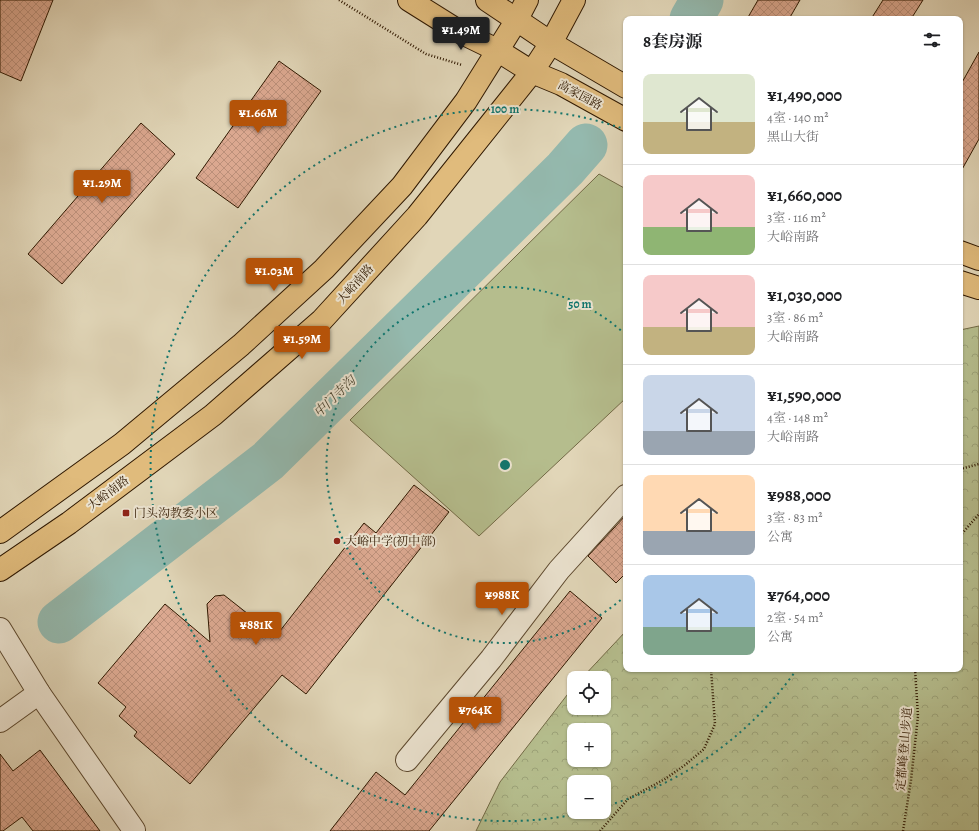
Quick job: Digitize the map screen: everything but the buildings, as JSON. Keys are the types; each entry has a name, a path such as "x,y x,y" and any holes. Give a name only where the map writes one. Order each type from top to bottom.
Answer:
{"main road":[{"name":"高家园路","path":"409,0 460,32 497,50 532,72 560,84 623,118"},
{"path":"487,0 516,21 551,43 623,85"},
{"path":"0,532 122,444 241,345 324,269 402,186 466,101 516,21 527,0"},
{"name":"大峪南路","path":"0,570 69,523 213,415 322,320 417,216 532,72 551,43 574,0"},
{"path":"963,253 979,259"},
{"path":"963,283 979,288"}],"street":[{"path":"407,760 491,659 559,570 623,499"},
{"path":"0,629 39,693 134,830"},
{"path":"0,721 39,693"}],"path":[{"path":"340,0 426,54 484,72"},
{"path":"963,468 979,464"},
{"path":"963,533 979,514"},
{"path":"600,831 628,799 665,779 685,765 704,748 716,724 711,672"},
{"name":"定都峰登山步道","path":"903,831 912,780 918,716 915,672"}],"green space":[{"path":"599,174 623,187 623,401 479,536 350,420"},
{"path":"979,326 979,831 476,831 500,782 567,695 567,715 611,715 611,671 589,671 623,634 623,672 963,672 963,329"}],"waterway":[{"name":"中门寺沟","path":"693,16 702,0"},
{"name":"中门寺沟","path":"59,622 268,461 565,169 586,145"}],"place":[{"name":"门头沟教委小区","path":"126,513"},
{"name":"大峪中学(初中部)","path":"337,541"}]}
